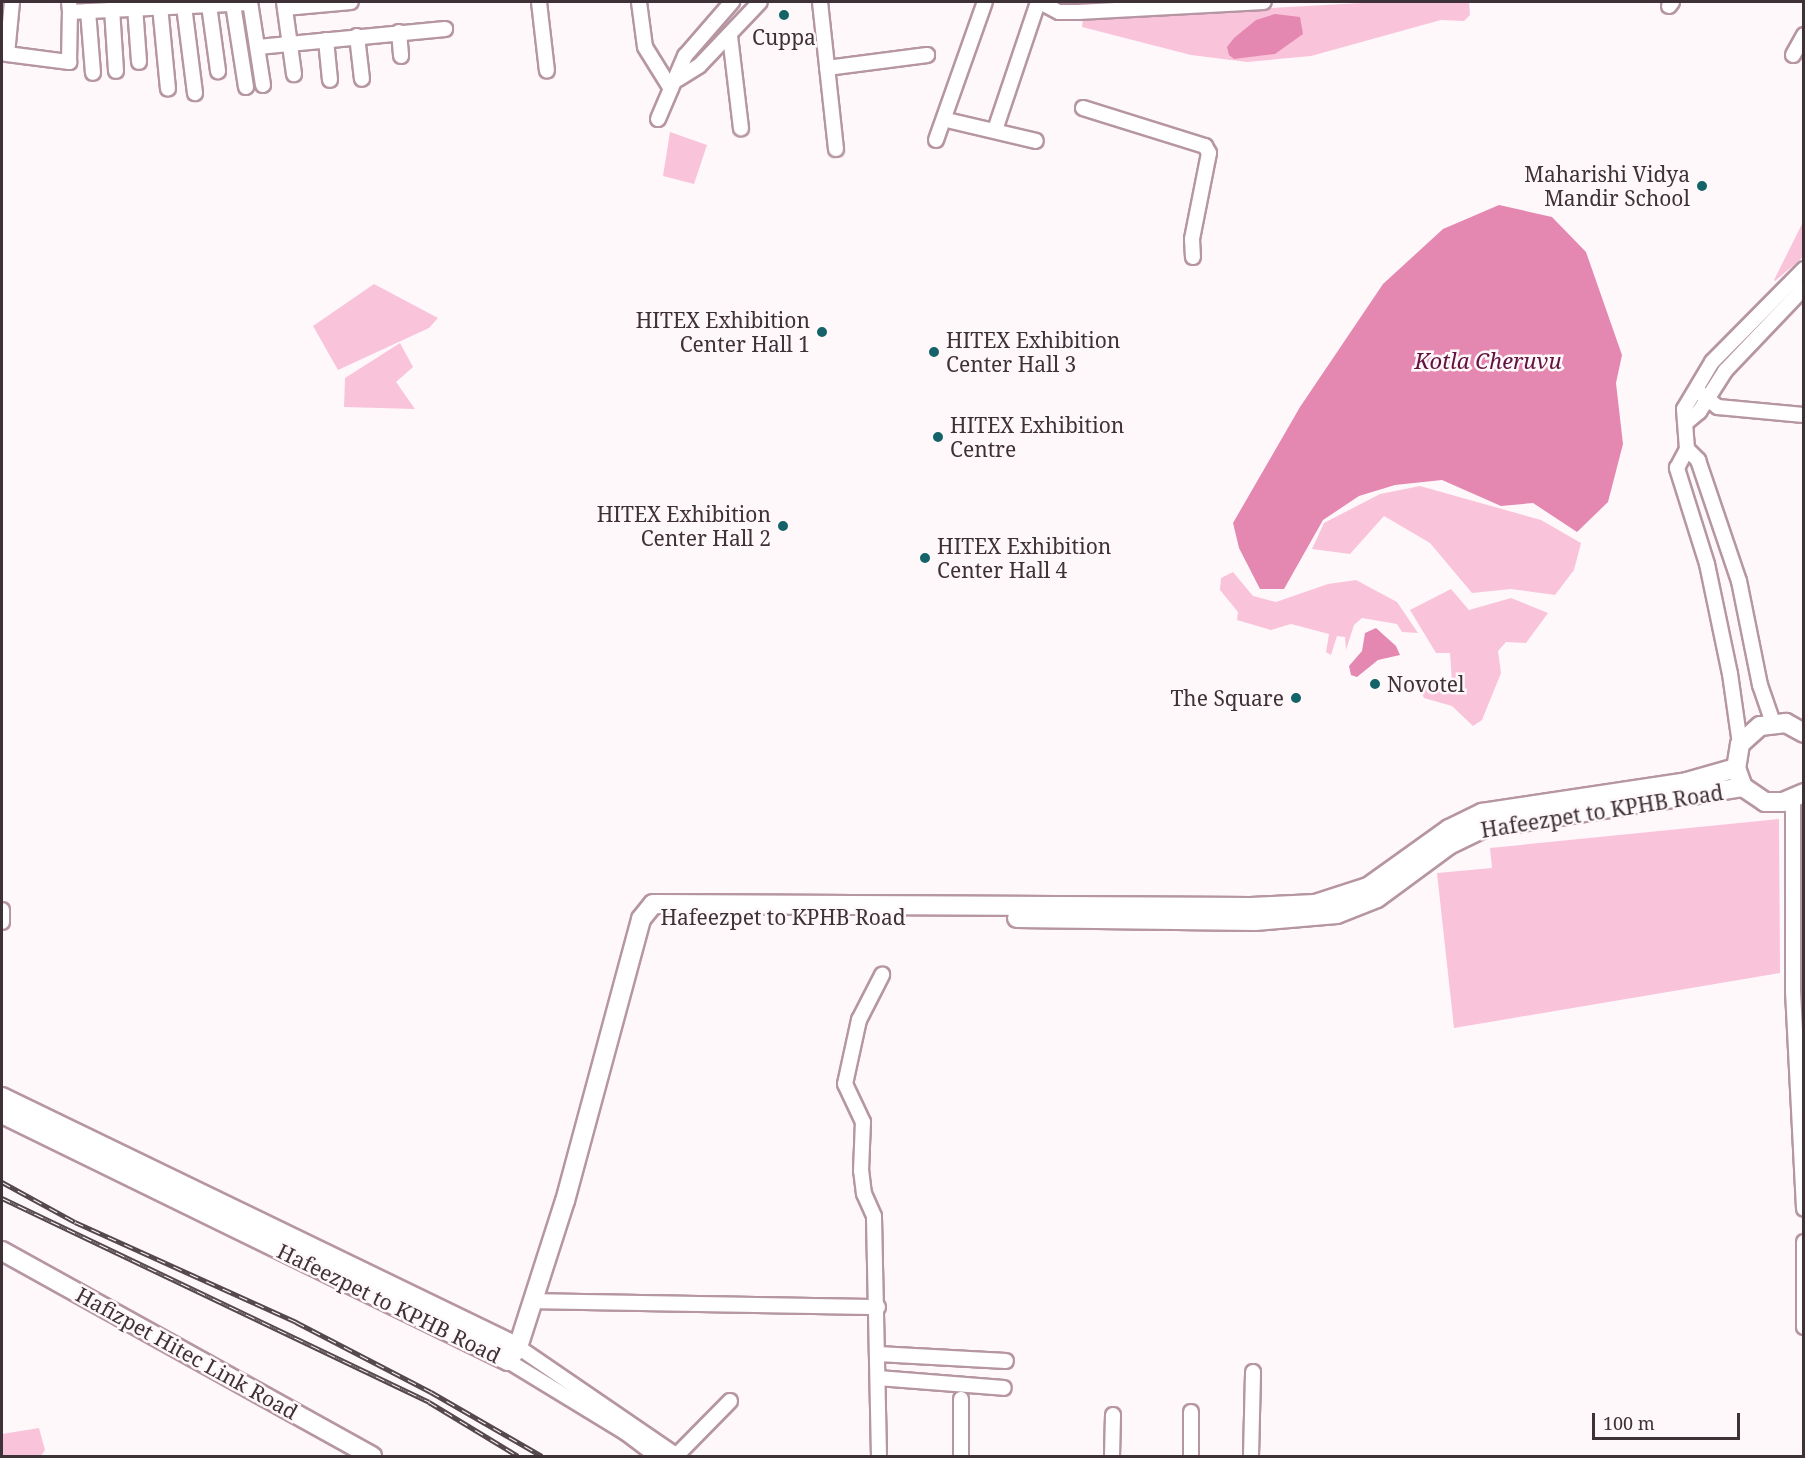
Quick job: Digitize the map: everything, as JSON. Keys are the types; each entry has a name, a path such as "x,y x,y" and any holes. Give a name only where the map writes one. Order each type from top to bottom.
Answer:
{"main road":[{"path":"1740,744 1748,733 1773,722 1786,723 1803,733"},
{"name":"Hafeezpet to KPHB Road","path":"1740,744 1736,768 1743,788 1766,802 1798,796"},
{"path":"641,919 650,905 676,902 1240,907 1315,904 1368,887 1449,829 1482,813 1687,782 1736,768"},
{"name":"Hafeezpet to KPHB Road","path":"2,1114 513,1354 533,1301 609,1049 641,919 657,914 715,913 1255,921 1315,917 1357,908 1377,898 1449,845 1484,828 1743,788"},
{"path":"2,1097 513,1354"},
{"name":"Hafizpet Hitec Link Road","path":"2,1251 372,1456"},
{"path":"2,1264 350,1456"}],"street":[{"path":"8,6 4,53 69,62 70,7 88,11 250,2 263,85"},
{"path":"294,74 285,4 351,2"},
{"path":"538,2 547,71"},
{"path":"639,2 645,47 674,84"},
{"path":"658,119 685,56 732,2"},
{"path":"674,84 699,66 760,2"},
{"path":"820,2 836,149"},
{"path":"936,140 985,2"},
{"path":"995,130 1039,2 1059,12 1193,3 1264,2"},
{"path":"233,4 246,87"},
{"path":"210,5 218,71"},
{"path":"160,6 168,89"},
{"path":"184,6 195,93"},
{"path":"135,7 139,62"},
{"path":"111,9 116,70"},
{"path":"88,11 93,73"},
{"path":"258,46 445,29"},
{"path":"399,32 401,56"},
{"path":"1793,55 1803,35"},
{"path":"357,36 362,80"},
{"path":"730,36 741,128"},
{"path":"326,40 330,80"},
{"path":"827,68 927,56"},
{"path":"1083,108 1205,146 1209,153 1192,239 1193,257"},
{"path":"951,121 1036,141"},
{"path":"1740,744 1730,674 1707,564 1677,468 1687,449 1687,423 1684,409 1712,362 1803,269"},
{"path":"1687,423 1699,412 1725,371 1803,288"},
{"path":"1695,388 1718,407 1803,415"},
{"path":"1687,449 1698,460 1739,580 1760,685 1773,722"},
{"path":"1798,796 1797,894 1803,1209"},
{"path":"2,910 2,922"},
{"path":"879,1456 880,1411 884,1397 878,1381 874,1216 864,1194 861,1171 863,1122 845,1084 859,1020 882,975"},
{"path":"1803,1242 1803,1327"},
{"path":"533,1301 878,1307"},
{"path":"513,1354 677,1456 730,1401"},
{"path":"513,1354 657,1456"},
{"path":"878,1354 1006,1361"},
{"path":"1251,1456 1253,1371"},
{"path":"878,1381 1004,1388"},
{"path":"961,1398 961,1456"},
{"path":"1191,1412 1191,1456"},
{"path":"1112,1456 1113,1415"}],"shaded area":[{"path":"1380,2 1469,2 1470,15 1464,21 1441,20 1311,56 1247,62 1191,55 1082,27 1083,18"},
{"path":"670,132 707,145 694,184 663,176"},
{"path":"1803,222 1803,257 1775,281 1774,280"},
{"path":"374,284 438,318 429,328 338,370 313,326"},
{"path":"400,343 413,367 396,382 415,409 344,407 345,378"},
{"path":"1420,486 1541,520 1581,543 1574,570 1555,595 1511,589 1472,593 1430,543 1384,516 1350,554 1312,549 1324,523 1380,494"},
{"path":"1233,572 1253,596 1276,602 1328,584 1356,580 1397,602 1418,633 1402,632 1397,624 1362,618 1354,625 1346,650 1345,637 1337,636 1331,655 1326,652 1329,634 1291,624 1271,630 1237,620 1238,612 1220,590 1221,578"},
{"path":"1451,589 1469,610 1511,598 1548,613 1526,643 1506,642 1498,651 1501,673 1482,720 1473,726 1452,706 1424,698 1418,686 1452,683 1450,653 1436,653 1410,610"},
{"path":"1779,819 1780,973 1454,1028 1437,873 1492,868 1490,848"},
{"path":"39,1428 45,1450 41,1456 2,1456 2,1434"}],"water":[{"path":"1275,14 1300,17 1303,34 1275,54 1234,59 1229,55 1227,47 1234,38 1256,20"},
{"name":"Kotla Cheruvu","path":"1499,205 1552,217 1586,252 1622,355 1616,383 1623,444 1608,502 1577,532 1533,503 1501,506 1442,480 1395,485 1359,496 1323,520 1284,589 1260,589 1239,548 1233,523 1300,407 1383,284 1443,229"},
{"path":"1376,628 1396,646 1400,655 1378,660 1357,677 1351,675 1349,666 1362,651 1365,633"}],"railway":[{"path":"2,1182 75,1222 296,1322 431,1392 542,1456"},
{"path":"2,1198 429,1402 518,1456"}],"place":[{"name":"Cuppa","path":"784,15"},
{"name":"Maharishi Vidya Mandir School","path":"1702,186"},
{"name":"HITEX Exhibition Center Hall 1","path":"822,332"},
{"name":"HITEX Exhibition Center Hall 3","path":"934,352"},
{"name":"HITEX Exhibition Centre","path":"938,437"},
{"name":"HITEX Exhibition Center Hall 2","path":"783,526"},
{"name":"HITEX Exhibition Center Hall 4","path":"925,558"},
{"name":"Novotel","path":"1375,684"},
{"name":"The Square","path":"1296,698"}]}
